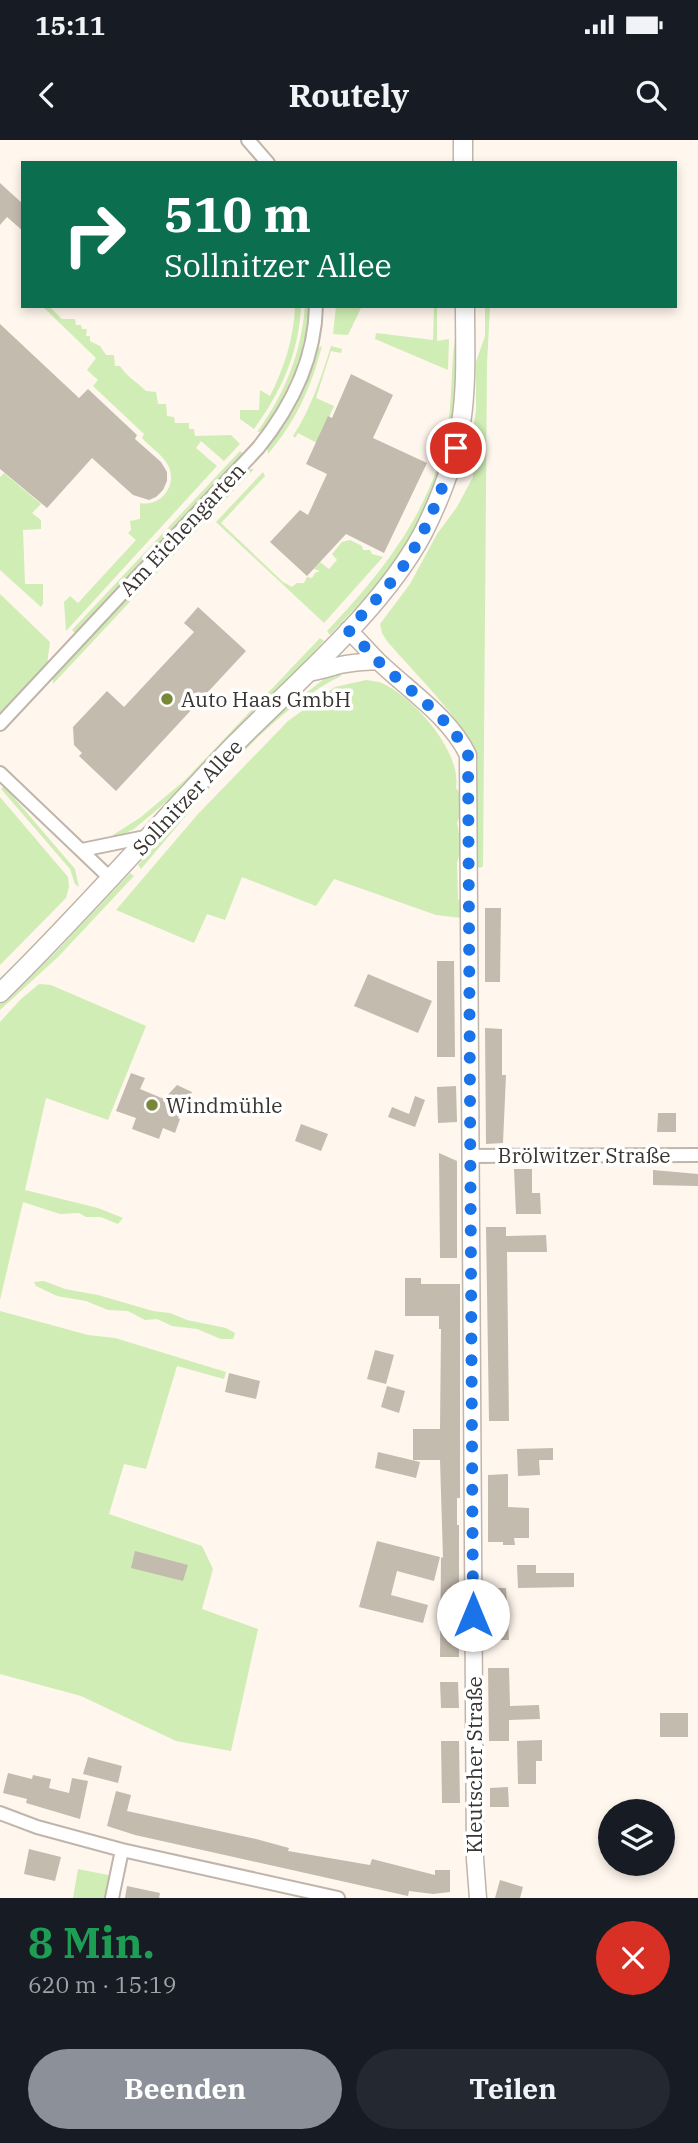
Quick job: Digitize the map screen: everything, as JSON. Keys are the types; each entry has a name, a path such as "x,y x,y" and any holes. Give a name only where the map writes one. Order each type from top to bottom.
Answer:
{"main road":[{"path":"463,140 463,161"},
{"name":"Sollnitzer Allee","path":"0,993 348,630 401,569 422,534 443,488 461,424 464,399 465,308"}],"street":[{"path":"248,140 266,161"},
{"name":"Am Eichengarten","path":"0,724 275,427 289,407 306,366 316,308"},
{"name":"Kleutscher Straße","path":"348,630 439,717 461,740 468,755 475,1859 478,1898"},
{"path":"306,673 322,672 334,666 378,661"},
{"path":"0,774 111,879"},
{"path":"82,850 151,836"},
{"name":"Brölwitzer Straße","path":"470,1156 698,1155"},
{"path":"0,1813 37,1827 122,1850 338,1898"},
{"path":"113,1898 122,1850"}],"green space":[{"path":"44,308 51,308 62,319 75,319 76,325 87,329 86,336 90,336 90,341 100,346 106,355 114,355 115,366 120,366 146,391 156,392 158,404 166,404 167,416 174,417 175,423 189,423 189,429 194,429 195,436 231,435 240,444 224,461 201,441 196,448 217,466 66,631 64,602 70,596 78,603 136,540 128,533 131,530 130,521 140,519 140,503 160,499 171,482 169,467 142,438 144,434 93,386 98,380 87,370 96,358"},
{"path":"295,308 301,308 297,340 287,371 254,429 240,419 240,410 259,410 260,390 270,396 280,375 293,330"},
{"path":"305,308 309,308 305,340 290,388 263,431 257,432 276,403 290,372"},
{"path":"336,308 361,308 348,335 333,334"},
{"path":"434,308 437,308 437,341 449,339 448,370 375,339 376,333 433,340"},
{"path":"485,308 490,308 487,364 483,866 480,868 474,865 478,760 463,730 387,641 380,624 410,584 437,534 457,507 473,477 470,452 476,410 476,362 485,336"},
{"path":"457,328 455,413 450,442 438,480 420,517 390,567 330,635 327,631 368,586 403,537 431,484 448,425"},
{"path":"322,346 301,403 287,429 268,454 267,448 298,402 317,349"},
{"path":"331,346 342,349 341,353 331,351 316,398 334,406 317,443 298,433 295,438 293,436 310,404"},
{"path":"240,451 244,454 75,633 72,630"},
{"path":"248,469 254,469 53,684 53,678"},
{"path":"263,472 265,476 221,523 283,582 292,587 297,583 304,583 307,577 312,578 320,571 314,569 320,562 329,569 337,560 332,554 342,542 350,540 362,546 363,550 370,550 372,554 383,557 324,623 216,522"},
{"path":"4,473 41,504 32,513 41,520 41,529 23,530 25,584 43,584 41,607 0,570 0,477"},
{"path":"0,594 50,642 47,665 0,714"},
{"path":"320,638 324,641 189,783 134,829 114,839 113,835 141,817 185,780"},
{"path":"339,672 341,676 313,692 259,736 208,790 141,869 138,865 267,723 328,676"},
{"path":"366,680 382,683 407,700 433,727 451,758 456,773 456,788 462,796 462,811 457,823 460,853 457,863 458,899 464,905 462,918 436,915 334,879 316,906 242,877 225,920 207,914 194,943 116,910 198,814 288,721 335,687"},
{"path":"4,786 75,869 79,887 75,884 70,869 1,789"},
{"path":"0,797 68,877 69,887 66,898 0,965"},
{"path":"130,873 134,876 58,957 0,1010 0,1004 54,954"},
{"path":"39,984 51,985 146,1026 108,1120 46,1098 25,1190 98,1208 123,1218 118,1224 101,1217 86,1217 79,1213 60,1214 23,1202 0,1300 0,1022"},
{"path":"44,1281 65,1289 226,1328 235,1333 233,1339 221,1339 197,1329 172,1326 157,1319 145,1320 128,1311 108,1310 86,1301 57,1296 36,1286 34,1282"},
{"path":"0,1311 88,1335 115,1338 226,1372 224,1379 177,1366 146,1469 124,1464 109,1514 202,1546 213,1569 202,1609 258,1629 231,1751 176,1741 81,1696 0,1674"},
{"path":"78,1869 113,1876 108,1898 73,1898"}],"building":[{"path":"0,183 21,202 21,229 7,217 0,225"},
{"path":"0,324 79,398 88,389 137,435 135,439 161,462 167,472 167,481 156,497 149,500 133,495 92,458 47,508 0,469"},
{"path":"351,374 393,395 373,438 427,463 384,553 346,534 307,576 270,542 300,510 308,515 327,474 306,464 328,416 332,418"},
{"name":"Auto Haas GmbH","path":"198,607 246,651 116,791 79,756 82,753 74,745 73,727 107,691 124,707 194,632 184,623"},
{"path":"485,908 501,908 500,982 485,982"},
{"path":"437,961 454,961 455,1057 437,1057"},
{"path":"368,974 432,1001 418,1033 354,1006"},
{"path":"485,1028 502,1029 502,1075 506,1075 503,1143 486,1144"},
{"name":"Windmühle","path":"131,1073 145,1078 140,1089 164,1099 177,1085 192,1092 178,1118 180,1119 175,1133 163,1128 159,1139 132,1129 136,1118 116,1111"},
{"path":"456,1086 457,1122 438,1123 437,1087"},
{"path":"415,1096 425,1100 415,1127 388,1117 392,1107 409,1114"},
{"path":"658,1113 676,1113 676,1132 657,1132"},
{"path":"301,1124 328,1134 321,1151 295,1141"},
{"path":"439,1153 457,1161 457,1258 440,1258"},
{"path":"514,1169 532,1169 532,1193 540,1193 541,1214 516,1214"},
{"path":"653,1170 698,1174 698,1186 653,1185"},
{"path":"486,1227 506,1227 506,1236 546,1235 547,1252 507,1252 509,1421 489,1421"},
{"path":"405,1278 421,1278 421,1284 460,1284 460,1498 457,1498 459,1657 440,1657 441,1557 443,1558 440,1460 413,1460 413,1429 440,1429 441,1329 439,1316 405,1316"},
{"path":"375,1350 394,1355 386,1384 367,1379"},
{"path":"229,1373 260,1381 256,1399 225,1392"},
{"path":"387,1386 405,1391 399,1413 381,1407"},
{"path":"553,1448 553,1460 539,1460 540,1475 518,1476 517,1449"},
{"path":"378,1452 420,1462 416,1478 375,1468"},
{"path":"508,1474 508,1507 529,1508 529,1538 514,1538 515,1545 488,1542 488,1475"},
{"path":"377,1541 440,1557 434,1581 397,1571 391,1595 428,1605 423,1623 359,1607"},
{"path":"135,1551 188,1565 183,1581 131,1568"},
{"path":"517,1565 536,1565 536,1573 574,1573 574,1587 518,1588"},
{"path":"488,1588 506,1588 509,1640 489,1640"},
{"path":"488,1668 509,1668 510,1706 539,1705 540,1719 509,1720 509,1741 489,1741"},
{"path":"440,1682 458,1682 459,1708 441,1708"},
{"path":"660,1713 688,1713 688,1737 660,1737"},
{"path":"542,1740 542,1761 536,1761 536,1784 518,1784 517,1741"},
{"path":"441,1741 459,1741 460,1803 442,1803"},
{"path":"88,1757 122,1766 118,1783 83,1774"},
{"path":"8,1773 32,1779 33,1775 51,1779 49,1788 69,1793 72,1778 88,1781 80,1819 26,1803 27,1799 3,1793"},
{"path":"508,1787 509,1807 490,1807 490,1788"},
{"path":"116,1791 131,1795 127,1811 256,1839 289,1848 288,1851 370,1865 372,1859 435,1875 435,1870 450,1870 450,1892 433,1894 409,1891 408,1896 135,1835 107,1826"},
{"path":"29,1849 61,1857 55,1881 24,1874"},
{"path":"500,1880 523,1887 520,1898 495,1898"},
{"path":"127,1886 160,1893 159,1898 125,1898"}],"place":[{"name":"Auto Haas GmbH","path":"167,699"},
{"name":"Windmühle","path":"152,1105"}],"route":[{"path":"456,448 443,488 422,534 401,569 348,630 439,717 461,740 468,755 473,1615"}]}
